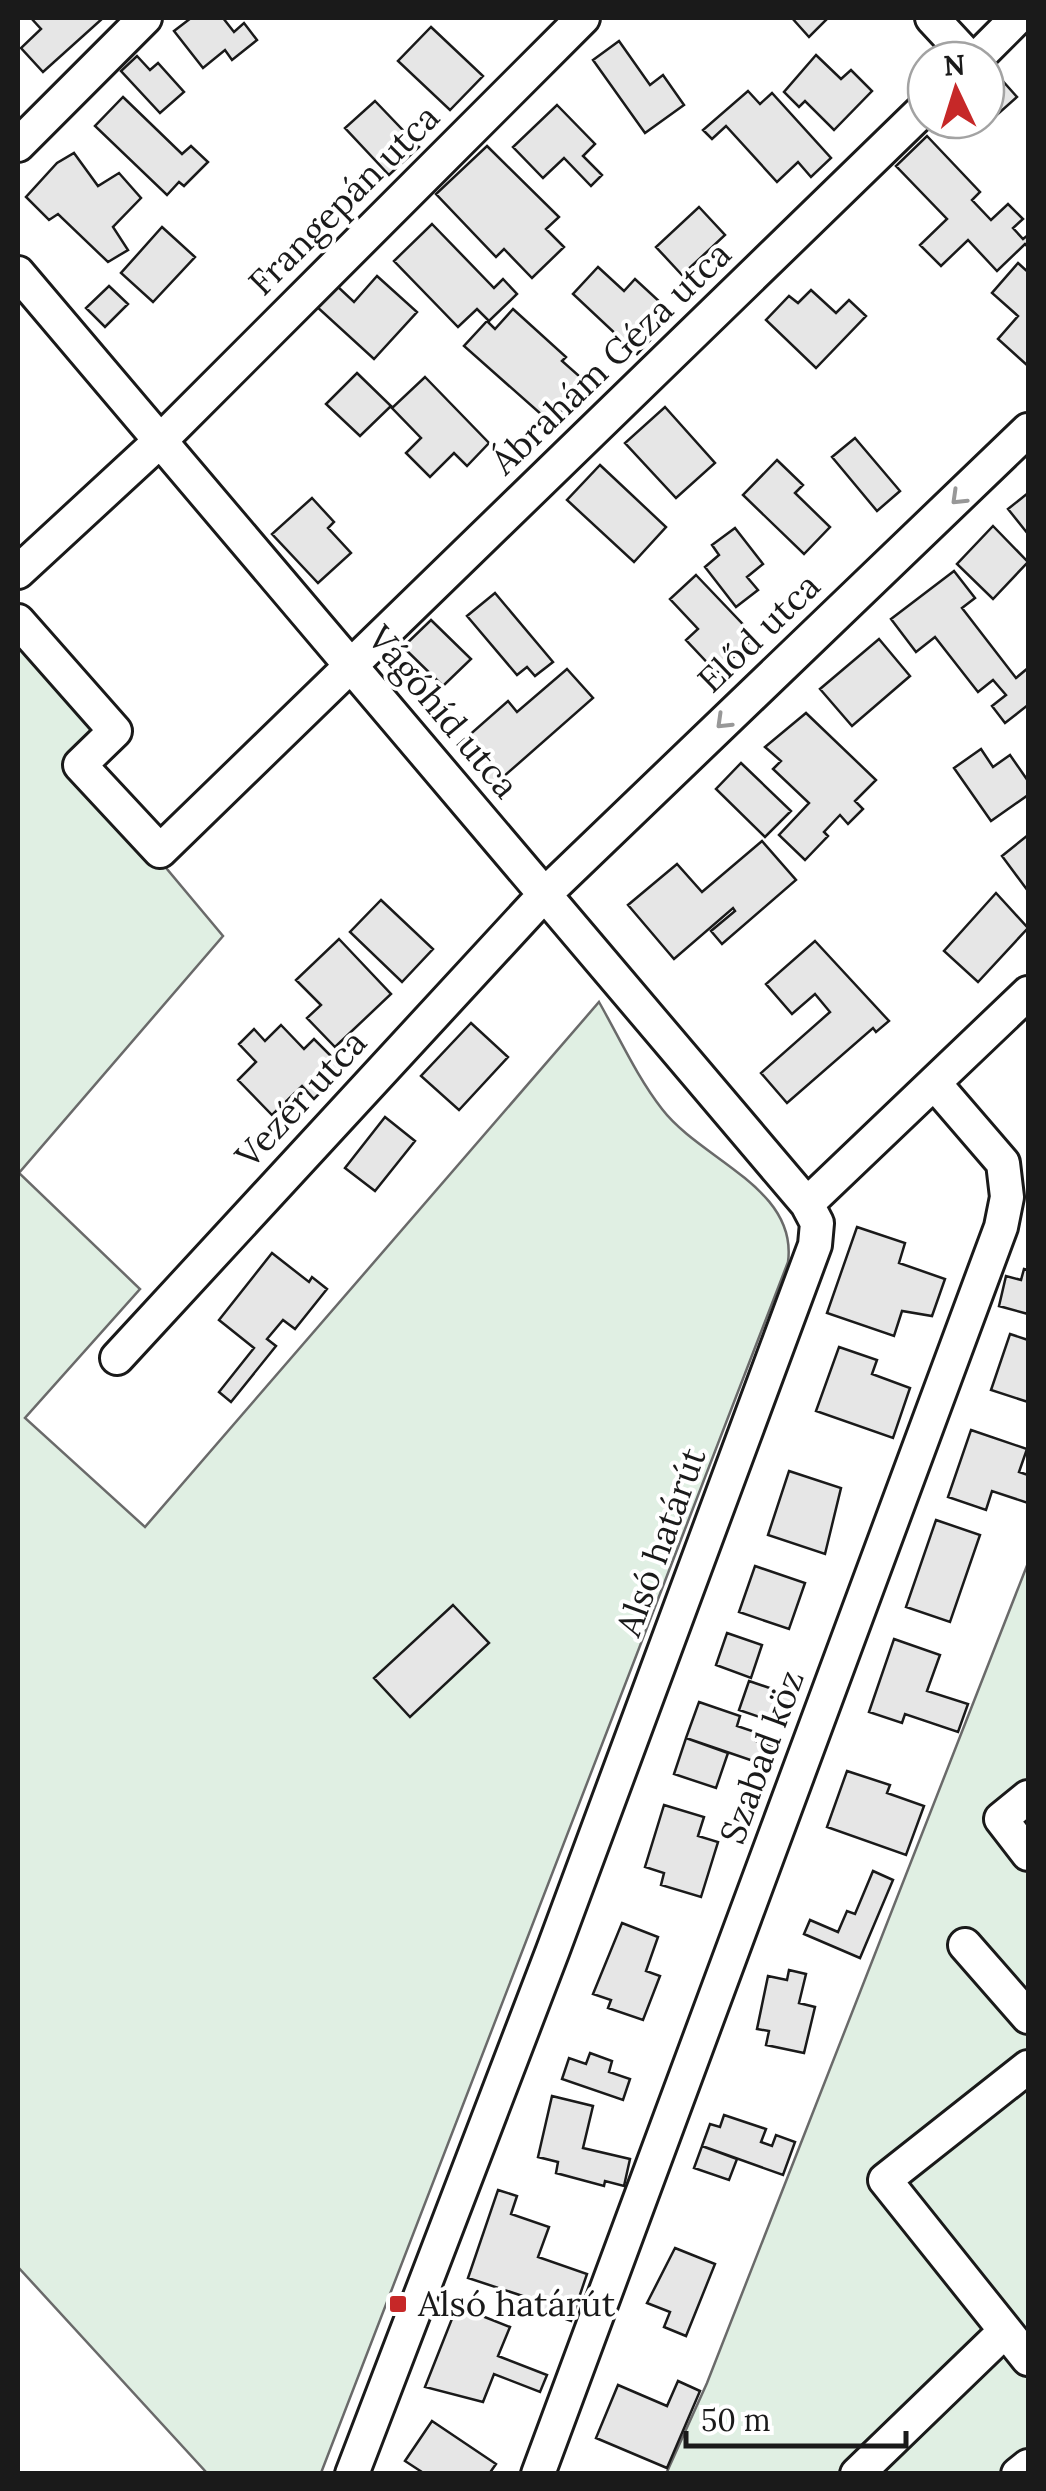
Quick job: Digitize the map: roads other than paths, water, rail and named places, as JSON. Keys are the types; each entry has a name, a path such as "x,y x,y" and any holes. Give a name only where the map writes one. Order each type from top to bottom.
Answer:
{"street":[{"path":"18,145 145,18"},
{"name":"Frangepán utca","path":"18,572 161,440 583,18"},
{"path":"932,18 953,40"},
{"path":"994,40 1017,18"},
{"name":"Ábrahám Géza utca","path":"18,621 115,731 80,765 160,850 906,126"},
{"name":"Vágóhíd utca","path":"18,273 808,1204"},
{"name":"Előd utca","path":"544,894 1028,430"},
{"name":"Vezér utca","path":"117,1358 544,894"},
{"path":"808,1204 1028,994"},
{"name":"Szabad köz","path":"538,2474 1001,1227 1006,1197 1002,1163 934,1084"},
{"name":"Alsó határút","path":"352,2474 815,1245 816,1223 808,1204"},
{"path":"1028,1797 1001,1819 1028,1854"},
{"path":"965,1946 1028,2017"},
{"path":"1028,2067 886,2180 1028,2360"},
{"path":"858,2474 1006,2330"},
{"path":"1018,2474 1028,2466"}],"place":[{"name":"Alsó határút","path":"398,2304"}]}
